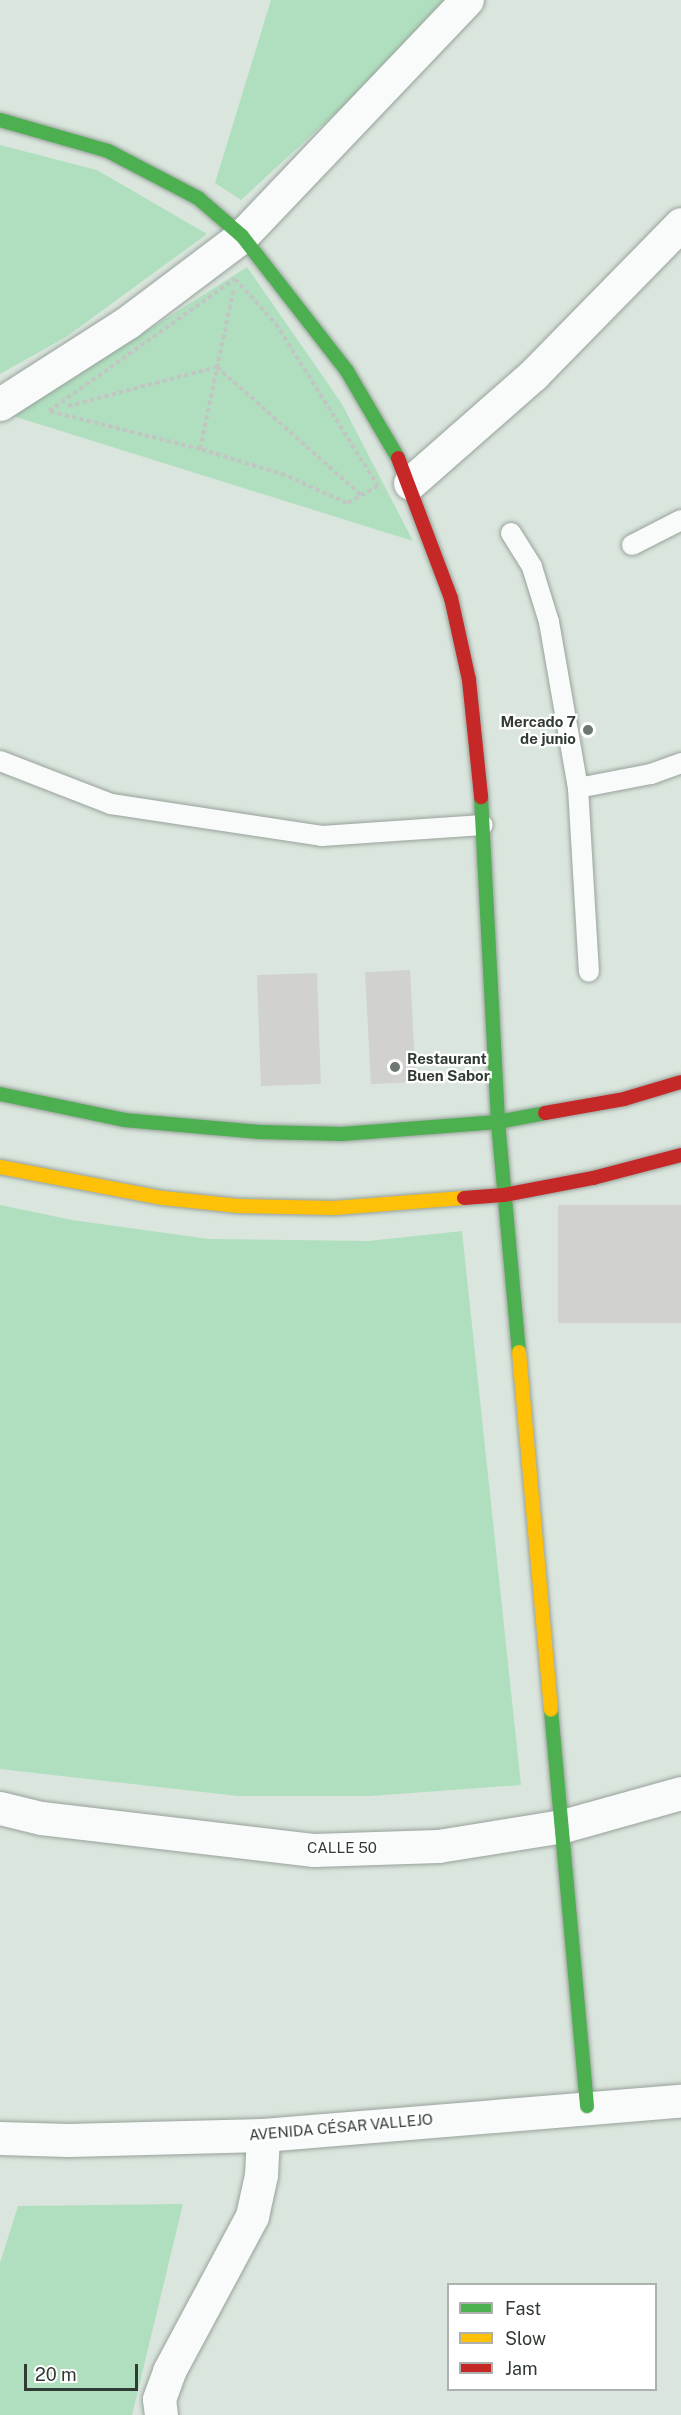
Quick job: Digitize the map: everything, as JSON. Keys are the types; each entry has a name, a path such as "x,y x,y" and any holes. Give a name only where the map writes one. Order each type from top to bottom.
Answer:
{"street":[{"path":"0,404 40,397 128,322 242,236 467,0"},
{"path":"0,120 108,151 198,198 242,236 347,371 410,483 451,598 469,680 479,752 498,1122 588,2106"},
{"path":"410,483 533,375 681,224"},
{"path":"0,1094 124,1120 259,1132 342,1134 498,1122 624,1099 681,1082"},
{"path":"0,1167 163,1198 239,1206 334,1208 504,1195 593,1178 681,1155"},
{"name":"CALLE 50","path":"0,1808 41,1818 314,1850 438,1846 563,1826 681,1793"},
{"name":"AVENIDA CÉSAR VALLEJO","path":"0,2139 263,2135 588,2106 681,2101"},
{"path":"161,2415 159,2399 169,2371 252,2216 261,2175 263,2135"}],"lane":[{"path":"632,545 681,520"},
{"path":"511,533 532,567 549,622 578,788 589,972"},
{"path":"0,761 111,804 322,837 483,825"},
{"path":"578,788 651,774 681,763"}],"path":[{"path":"40,397 236,279"},
{"path":"40,397 285,475 347,503 378,486 276,324 236,279"},
{"path":"200,448 236,279"},
{"path":"40,397 217,367"},
{"path":"217,367 361,495"}],"green space":[{"path":"271,0 448,0 379,73 241,200 215,183"},
{"path":"0,145 97,170 207,234 66,337 0,374"},
{"path":"247,267 342,404 413,541 13,416"},
{"path":"0,1205 72,1220 209,1239 368,1241 462,1231 521,1785 370,1796 238,1796 0,1769"},
{"path":"183,2204 132,2415 0,2415 0,2263 18,2206"}],"building":[{"path":"410,970 416,1082 371,1084 365,972"},
{"path":"317,973 321,1084 261,1086 257,975"},
{"path":"558,1205 681,1205 681,1323 558,1323"}],"traffic: fast":[{"path":"0,120 108,151 198,198 242,236 347,371 398,458"},
{"path":"481,797 498,1122 519,1352"},
{"path":"0,1094 124,1120 259,1132 342,1134 498,1122 545,1113"},
{"path":"551,1710 587,2106"}],"traffic: slow":[{"path":"0,1167 163,1198 239,1206 334,1208 464,1198"},
{"path":"519,1352 551,1710"}],"traffic: jam":[{"path":"398,458 451,598 469,680 481,797"},
{"path":"545,1113 624,1099 681,1082"},
{"path":"464,1198 504,1195 593,1178 681,1155"}],"place":[{"name":"Mercado 7 de junio","path":"588,730"},
{"name":"Restaurant Buen Sabor","path":"395,1067"}]}
